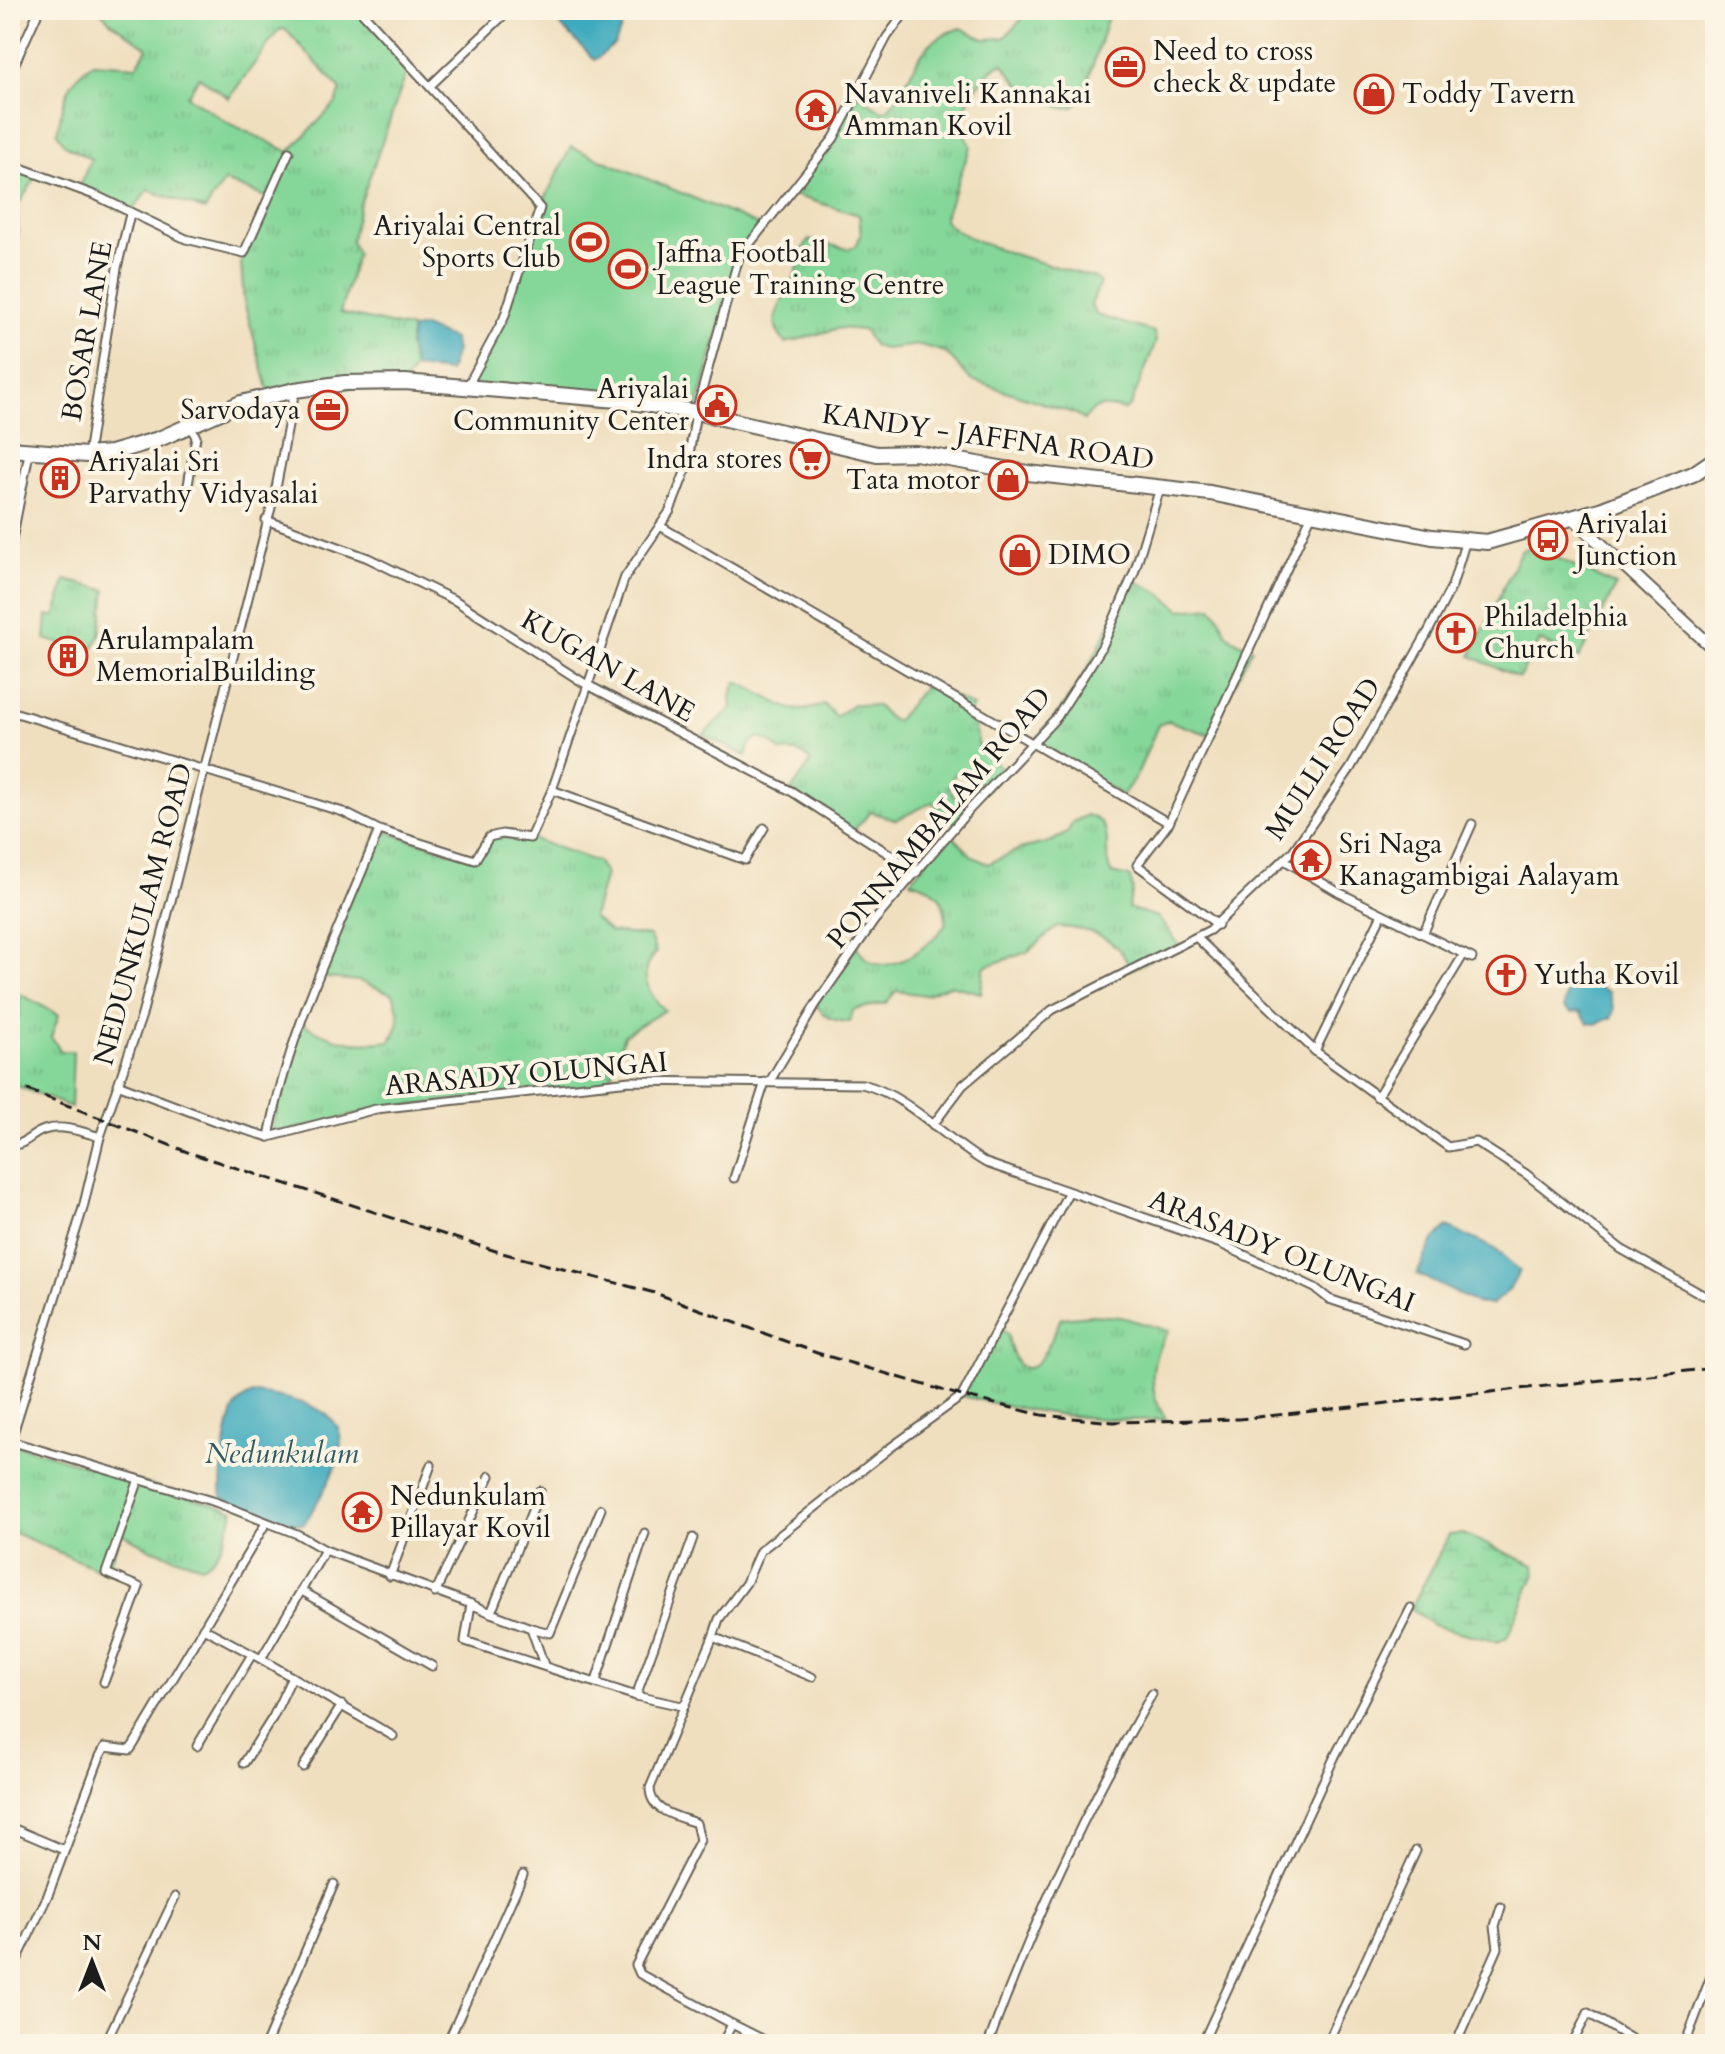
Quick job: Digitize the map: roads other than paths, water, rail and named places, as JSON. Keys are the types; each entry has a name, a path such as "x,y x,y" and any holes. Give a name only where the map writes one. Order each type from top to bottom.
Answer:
{"highway":[{"name":"KANDY - JAFFNA ROAD","path":"10,449 29,453 88,455 129,448 241,403 295,390 355,383 466,387 618,400 696,412 877,454 916,453 1028,473 1160,486 1466,540 1501,541 1574,519 1693,474 1715,459"}],"street":[{"path":"10,74 39,10"},
{"path":"360,10 540,208 504,318 466,387"},
{"path":"431,85 509,10"},
{"path":"10,711 343,812 379,830 475,860 489,837 502,834 530,838 552,790 625,577 670,511 687,467 696,412 739,257 834,138 887,37 907,10"},
{"path":"10,164 97,196 186,239 244,253 289,152"},
{"name":"BOSAR LANE","path":"88,455 117,268 130,214"},
{"name":"NEDUNKULAM ROAD","path":"10,1442 83,1208 100,1137 142,1015 266,520 295,390"},
{"path":"187,491 196,437 190,426"},
{"path":"10,550 29,453"},
{"name":"PONNAMBALAM ROAD","path":"734,1178 768,1082 816,1004 874,921 970,809 1057,717 1102,647 1134,573 1160,486"},
{"path":"1218,925 1137,865 1169,823 1312,514"},
{"path":"1574,519 1715,650"},
{"name":"KUGAN LANE","path":"266,520 368,558 456,601 589,686 791,791 917,872"},
{"path":"660,526 1169,823"},
{"name":"MULLI ROAD","path":"933,1125 963,1085 1052,1010 1218,925 1284,860 1350,769 1428,632 1452,586 1466,540"},
{"path":"552,790 745,860 764,828"},
{"path":"1423,934 1472,824"},
{"path":"120,1085 215,1121 269,1137 277,1093 316,977 379,830"},
{"path":"1284,860 1382,914 1468,956 1377,1097"},
{"path":"1315,1051 1382,914"},
{"path":"1197,938 1315,1051 1448,1147 1476,1142 1502,1157 1623,1250 1703,1295 1715,1296"},
{"name":"ARASADY OLUNGAI","path":"269,1137 376,1109 630,1081 862,1084 883,1089 957,1146 986,1163 1221,1244 1315,1288 1329,1299 1464,1344"},
{"path":"10,1145 19,1145 44,1130 75,1129 100,1137"},
{"path":"772,2044 640,1974 636,1965 700,1840 696,1823 657,1808 650,1798 659,1761 719,1619 746,1583 753,1560 760,1551 890,1448 962,1396 1068,1193"},
{"path":"10,1442 138,1482 215,1502 297,1534 325,1550 390,1576 550,1633 601,1509"},
{"path":"390,1576 431,1465"},
{"path":"435,1593 490,1476"},
{"path":"104,1682 139,1587 106,1573 138,1482"},
{"path":"491,1613 540,1491"},
{"path":"10,1975 105,1747 130,1750 266,1523"},
{"path":"596,1681 645,1533"},
{"path":"636,1696 693,1538"},
{"path":"261,1659 325,1550"},
{"path":"302,1591 432,1666"},
{"path":"471,1604 465,1641 636,1696 682,1706"},
{"path":"1202,2044 1335,1756 1411,1608"},
{"path":"203,1628 393,1736"},
{"path":"531,1628 544,1665"},
{"path":"713,1637 812,1677"},
{"path":"197,1746 251,1656"},
{"path":"244,1763 273,1717 292,1677"},
{"path":"988,2044 1032,1931 1082,1821 1152,1694"},
{"path":"303,1767 342,1705"},
{"path":"10,1827 64,1850"},
{"path":"1327,2044 1416,1851"},
{"path":"447,2044 523,1875"},
{"path":"266,2044 334,1884"},
{"path":"105,2044 175,1897"},
{"path":"1456,2044 1498,1948 1495,1926 1501,1907"},
{"path":"1685,2044 1715,1966"},
{"path":"1572,2044 1588,2013 1640,2044"},
{"path":"722,2044 732,2024"}],"water":[{"path":"545,10 598,10 616,17 623,24 615,44 595,60"},
{"path":"423,327 453,339 456,351 449,372 414,368 409,346 412,329"},
{"path":"1579,978 1609,992 1614,1010 1611,1018 1596,1024 1588,1023 1580,1012 1571,1013 1564,1008 1566,993"},
{"path":"1447,1227 1494,1248 1520,1271 1509,1290 1491,1305 1476,1303 1417,1274 1432,1242"},
{"name":"Nedunkulam","path":"255,1393 316,1408 332,1420 340,1434 340,1451 333,1471 304,1524 287,1523 222,1498 224,1452 232,1416 239,1403"}],"railway":[{"path":"10,1083 190,1153 502,1253 655,1293 817,1353 962,1396 1042,1415 1113,1422 1239,1419 1715,1368"}],"place":[{"name":"Need to cross check & update","path":"1125,67"},
{"name":"Toddy Tavern","path":"1374,94"},
{"name":"Navaniveli Kannakai Amman Kovil","path":"816,110"},
{"name":"Ariyalai Central Sports Club","path":"589,242"},
{"name":"Jaffna Football League Training Centre","path":"628,269"},
{"name":"Ariyalai Community Center","path":"717,405"},
{"name":"Sarvodaya","path":"328,410"},
{"name":"Indra stores","path":"810,459"},
{"name":"Ariyalai Sri Parvathy Vidyasalai","path":"60,478"},
{"name":"Tata motor","path":"1008,480"},
{"name":"Ariyalai Junction","path":"1548,540"},
{"name":"DIMO","path":"1020,555"},
{"name":"Philadelphia Church","path":"1456,633"},
{"name":"Arulampalam MemorialBuilding","path":"68,656"},
{"name":"Sri Naga Kanagambigai Aalayam","path":"1311,860"},
{"name":"Yutha Kovil","path":"1506,975"},
{"name":"Nedunkulam Pillayar Kovil","path":"362,1512"}]}
